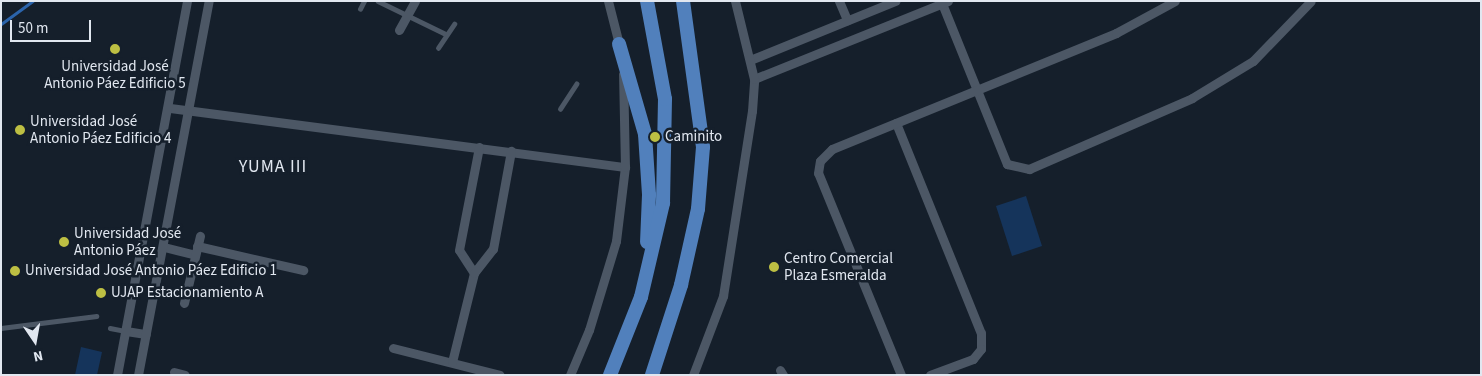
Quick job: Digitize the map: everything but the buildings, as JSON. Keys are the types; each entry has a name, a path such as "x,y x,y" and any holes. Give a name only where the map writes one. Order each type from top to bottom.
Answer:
{"main road":[{"path":"610,375 644,286 662,203 665,108 647,1"},
{"path":"652,375 682,285 698,210 703,146 683,1"},
{"path":"619,44 641,115 648,162 644,286"}],"street":[{"path":"118,375 170,108 187,1"},
{"path":"138,375 191,110 210,1"},
{"path":"399,30 415,1"},
{"path":"570,375 603,288 616,241 625,167 626,104 619,44 608,1"},
{"path":"693,375 723,296 754,79 735,1"},
{"path":"839,1 847,20"},
{"path":"750,60 895,1"},
{"path":"901,375 818,173 820,161 832,149 1116,33 1175,1"},
{"path":"754,79 943,2 1007,164 1029,169 1192,98 1254,60 1311,1"},
{"path":"170,108 625,167"},
{"path":"896,123 981,333 981,349 973,359 930,375"},
{"path":"474,273 459,250 478,147"},
{"path":"452,362 474,273 493,249 510,151"},
{"path":"184,303 200,236"},
{"path":"164,247 196,250 303,270"},
{"path":"126,331 146,334"},
{"path":"393,348 500,375"},
{"path":"174,372 185,375"}],"lane":[{"path":"360,9 364,1"},
{"path":"378,1 446,34"},
{"path":"438,48 454,24"},
{"path":"560,109 576,84"},
{"path":"1,328 96,316"},
{"path":"110,328 126,331"}],"shaded area":[{"path":"1026,196 1042,246 1012,256 996,206"},
{"path":"81,347 102,352 97,375 75,375"}],"waterway":[{"path":"1,24 33,1"}],"place":[{"name":"Universidad José Antonio Páez Edificio 5","path":"115,49"},
{"name":"Universidad José Antonio Páez Edificio 4","path":"20,130"},
{"name":"Caminito","path":"655,137"},
{"name":"Universidad José Antonio Páez","path":"64,242"},
{"name":"Centro Comercial Plaza Esmeralda","path":"774,267"},
{"name":"Universidad José Antonio Páez Edificio 1","path":"15,271"},
{"name":"UJAP Estacionamiento A","path":"101,293"}],"district":[{"name":"YUMA III","path":"273,167"}]}
